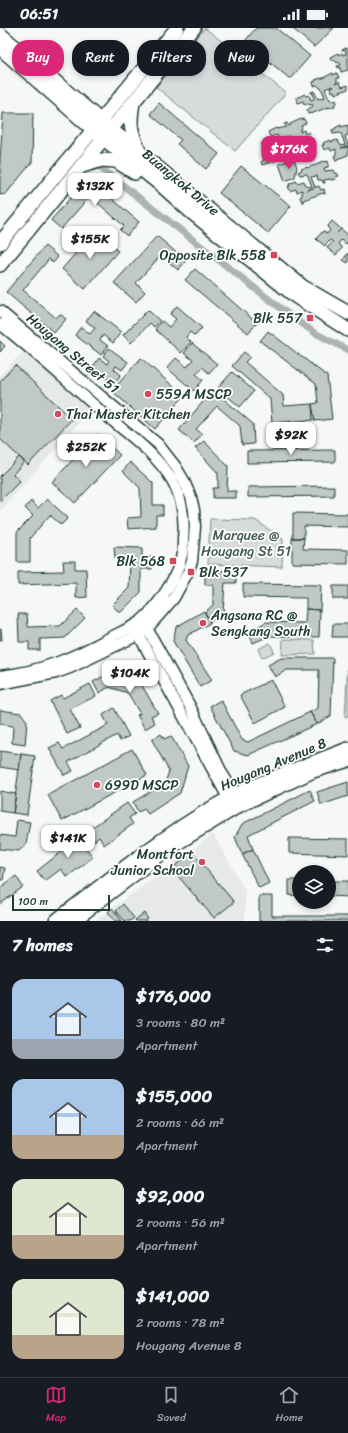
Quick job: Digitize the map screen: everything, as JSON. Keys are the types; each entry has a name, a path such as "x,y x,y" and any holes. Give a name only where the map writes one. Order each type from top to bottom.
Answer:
{"main road":[{"path":"0,265 82,166 115,104 178,28"},
{"path":"0,243 81,146 102,130 133,102 194,28"},
{"name":"Buangkok Drive","path":"0,34 81,111 197,217 295,296 348,330"},
{"name":"Buangkok Drive","path":"0,48 81,111"},
{"path":"133,102 130,121 139,151"},
{"path":"81,146 81,111 115,104"},
{"name":"Buangkok Drive","path":"102,130 139,151 303,287 348,312"},
{"path":"82,166 102,160 116,161 149,181 162,186"},
{"name":"Hougang Avenue 8","path":"56,921 128,865 171,835 234,802 278,776 348,749"},
{"name":"Hougang Avenue 8","path":"73,921 166,850 234,802 313,771 348,760"}],"street":[{"name":"Hougang Street 51","path":"0,311 158,444 183,478 191,497 194,510 195,527 192,561 188,572 174,598 143,632 70,668 37,678 0,684"},
{"name":"Hougang Street 51","path":"0,324 150,452 164,469 179,497 184,534 182,554 176,572 167,590 142,620 96,646 71,658 41,669 0,676"},
{"path":"142,620 143,632"},
{"path":"133,625 143,632 191,708 234,802"}],"shaded area":[{"path":"24,351 93,407 0,511 0,375"},
{"name":"Montfort Junior School","path":"213,834 245,890 245,921 95,921"}],"green space":[{"path":"205,28 220,40 214,40 214,76 265,76 286,93 235,151 156,87 165,76 206,76 206,40 195,40"},
{"name":"Marquee @ Hougang St 51","path":"210,519 255,520 283,539 282,567 208,564"},
{"path":"283,639 314,640 315,654 282,655"},
{"path":"270,643 274,652 262,658 258,649"},
{"path":"348,659 348,716 345,717"}],"building":[{"path":"256,28 276,28 310,56 290,79 269,61 269,40 246,40"},
{"path":"292,28 334,28 314,47"},
{"path":"346,48 348,51 348,70 341,72 340,67 338,68 337,66 341,65 340,62 337,63 334,60 332,61 330,57 338,53 339,55 342,53 343,55 346,54 345,50 342,50"},
{"path":"333,73 333,75 337,73 339,78 337,78 337,82 335,84 339,82 342,87 348,85 348,89 335,94 330,88 333,87 332,86 325,89 330,100 332,99 333,101 336,99 337,103 334,105 335,106 308,114 307,110 313,106 312,104 304,104 303,101 298,103 296,98 305,94 306,96 309,95 311,100 314,99 313,93 311,92 314,91 318,99 325,97 321,88 317,85 314,86 313,82"},
{"path":"159,103 219,154 206,169 177,144 181,140 150,114"},
{"path":"3,113 33,113 32,162 6,194 0,195 0,161"},
{"path":"304,119 306,123 301,126 302,129 300,132 304,130 305,134 309,132 310,136 307,137 308,138 290,145 286,145 285,141 288,140 286,137 275,141 278,148 275,149 276,151 282,149 282,151 290,151 291,155 262,165 261,162 264,160 263,158 270,153 266,153 266,150 262,152 261,144 268,141 269,144 274,144 272,140 278,137 277,135 270,137 268,132 276,128 287,127 284,124 287,123 289,126 291,125 290,124"},
{"path":"341,125 341,127 348,125 348,135 345,136 348,146 341,148 348,147 348,155 337,159 336,161 334,156 336,155 336,149 331,151 330,148 324,150 322,145 330,140 331,142 337,140 341,146 345,145 341,133 333,134 332,130"},
{"path":"294,159 297,167 295,177 285,181 279,164"},
{"path":"328,161 329,165 328,167 324,168 325,171 333,170 335,174 337,173 339,176 335,177 336,179 324,180 325,183 323,183 322,180 318,180 317,176 311,177 315,187 307,190 319,186 321,190 324,189 325,194 323,193 303,200 304,202 302,202 300,197 302,196 302,190 297,192 296,189 290,191 288,186 290,186 289,184 296,181 297,183 304,181 307,187 312,186 307,174 300,175 298,172 302,170 301,169"},
{"path":"241,166 291,206 268,233 219,193"},
{"path":"88,178 139,222 127,236 120,230 124,226 90,196 61,229 51,220"},
{"path":"332,221 348,235 348,241 346,244 341,240 338,244 342,248 336,255 327,248 333,242 330,240 325,246 316,239 323,231 327,234 330,230 327,227"},
{"path":"95,231 118,251 85,289 62,269"},
{"path":"157,236 186,261 178,270 161,255 136,283 145,292 136,302 114,283"},
{"path":"45,246 58,257 53,263 49,259 23,290 56,318 60,314 66,319 54,333 6,292"},
{"path":"348,253 348,263 343,260"},
{"path":"195,269 257,323 248,333 185,280"},
{"path":"177,306 202,328 195,336 190,332 186,337 191,342 181,353 155,329 162,321 169,327 176,319 170,314"},
{"path":"148,310 160,321 154,327 150,323 131,343 123,335"},
{"path":"94,311 121,332 113,343 103,335 100,340 108,346 101,355 75,335 81,327 90,334 95,328 86,321"},
{"path":"268,331 327,376 332,419 315,421 312,404 318,403 316,384 260,341"},
{"path":"0,341 5,346 0,352"},
{"path":"192,343 217,364 209,373 202,367 196,374 203,380 194,391 167,368 176,358 187,367 193,360 184,353"},
{"path":"109,348 128,362 122,370 116,366 114,369 121,375 113,384 92,368 99,358 107,364 109,361 103,356"},
{"path":"244,352 250,357 245,362 283,395 284,406 312,404 313,420 272,423 270,399 232,366"},
{"name":"559A MSCP","path":"141,358 184,396 155,429 112,391"},
{"path":"15,365 72,419 28,465 0,439 0,381"},
{"path":"232,372 254,391 240,407 218,388"},
{"path":"213,390 253,424 254,444 242,445 240,426 217,406 196,429 202,434 194,443 179,430"},
{"path":"97,434 120,455 75,503 52,482"},
{"path":"204,441 228,466 227,491 236,491 236,498 213,498 213,488 218,488 218,473 195,448"},
{"path":"335,450 335,462 247,463 247,451"},
{"path":"19,457 24,462 13,474 20,481 0,501 0,476"},
{"path":"130,462 153,483 153,505 163,505 163,515 156,515 156,527 128,529 127,518 141,517 140,488 123,471"},
{"path":"334,486 334,496 248,497 248,487"},
{"path":"47,499 68,518 61,525 50,515 30,538 30,562 17,562 17,532 33,516 25,508 31,501 38,508"},
{"path":"293,513 348,514 348,527 304,526 304,538 293,538"},
{"path":"292,538 304,538 303,549 348,550 348,564 292,563"},
{"path":"114,547 142,548 142,557 151,557 152,569 141,569 141,592 120,613 112,605 129,588 130,559 115,558"},
{"path":"63,561 75,561 75,569 86,569 87,597 76,598 76,583 18,585 18,572 64,571"},
{"path":"205,570 236,571 236,583 225,583 223,613 210,622 205,612 213,605 213,585 205,585"},
{"path":"243,584 321,585 320,610 306,609 306,598 243,597"},
{"path":"333,586 348,586 348,599 333,599"},
{"path":"306,609 320,610 319,637 269,636 253,643 248,632 266,622 305,623"},
{"path":"77,610 85,618 65,638 40,639 40,650 29,650 29,642 19,642 18,614 27,614 28,627 60,626"},
{"path":"204,611 210,623 188,635 186,640 212,680 200,687 173,641 176,627"},
{"path":"333,624 348,624 348,637 332,637"},
{"path":"1,629 2,640 0,640"},
{"path":"281,658 333,658 331,716 317,724 310,712 318,708 319,670 287,670 275,677 268,665"},
{"path":"113,671 137,677 158,713 151,716 155,723 145,729 137,715 140,714 128,693 109,687 99,693 93,682"},
{"path":"271,680 285,707 255,723 240,695"},
{"path":"90,684 96,696 70,709 80,728 67,734 50,701 61,695 63,698"},
{"path":"221,700 242,740 248,742 310,712 317,724 248,755 234,751 210,706"},
{"path":"114,708 129,736 120,741 117,735 68,762 73,771 64,775 49,748 59,743 63,749 108,725 103,715"},
{"path":"0,710 21,713 27,721 25,745 12,743 13,726 0,724"},
{"path":"161,734 164,739 171,736 188,766 180,793 148,814 144,809 138,812 133,802 165,783 169,771 152,740"},
{"name":"699D MSCP","path":"132,749 147,775 62,821 48,795"},
{"path":"0,751 21,754 19,770 0,767"},
{"path":"21,754 35,756 27,815 13,813"},
{"path":"348,782 348,796 321,805 317,792"},
{"path":"310,790 315,801 248,835 253,849 242,854 235,837 242,824"},
{"path":"0,791 16,794 13,813 0,811"},
{"path":"127,803 135,814 129,818 133,824 104,845 99,837 94,841 87,831"},
{"path":"17,820 30,822 26,844 19,851 0,849 0,835 15,837"},
{"path":"84,834 92,843 86,848 93,857 67,877 61,869 45,881 37,871"},
{"path":"289,838 348,839 348,855 289,853"},
{"path":"253,849 269,883 259,888 242,854"},
{"path":"192,852 234,902 214,918 172,869"},
{"path":"0,867 5,868 3,880 0,880"},
{"path":"16,876 23,887 0,904 0,888"},
{"path":"289,880 292,880 292,895 289,895"},
{"path":"336,881 348,881 348,897 336,896"},
{"path":"259,896 272,896 272,916 348,916 348,921 259,921"},
{"path":"123,904 134,918 130,921 125,921 116,911"},
{"path":"112,908 122,921 115,921 108,912"},
{"path":"144,913 148,919 145,921 135,920"}],"waterway":[{"path":"102,169 288,314 315,333 348,350"}],"place":[{"name":"Opposite Blk 558","path":"274,255"},
{"name":"Blk 557","path":"310,318"},
{"name":"559A MSCP","path":"148,394"},
{"name":"Thai Master Kitchen","path":"58,414"},
{"name":"Blk 568","path":"173,561"},
{"name":"Blk 537","path":"191,572"},
{"name":"Angsana RC @ Sengkang South","path":"203,623"},
{"name":"699D MSCP","path":"97,785"},
{"name":"Montfort Junior School","path":"202,862"}]}
